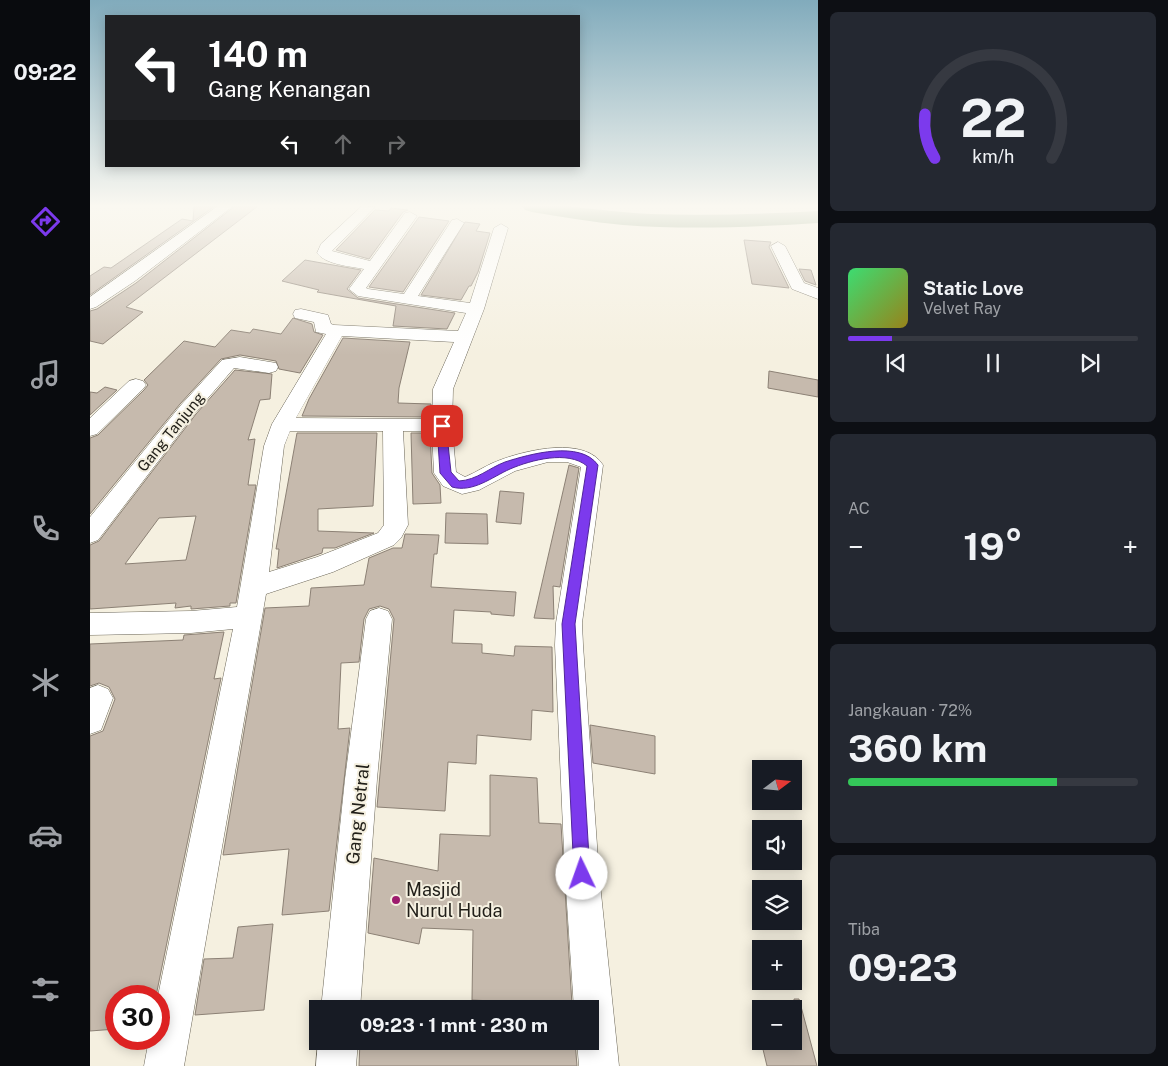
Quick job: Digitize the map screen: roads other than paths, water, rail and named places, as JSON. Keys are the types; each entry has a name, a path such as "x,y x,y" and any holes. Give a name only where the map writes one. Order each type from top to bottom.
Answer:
{"street":[{"path":"90,304 157,256"},
{"path":"330,256 374,266"},
{"path":"381,256 358,286 358,290 364,293 476,309"},
{"path":"409,298 436,256"},
{"path":"492,256 476,309 463,336 443,389 436,426 446,473 456,485 471,484 508,465 548,455 566,454 585,458 592,465 569,624 569,645 582,874 599,1066"},
{"path":"783,256 791,274 811,292"},
{"path":"301,314 322,319 322,328 334,330 463,336"},
{"path":"164,1066 251,602 274,446 282,424 335,334"},
{"name":"Gang Tanjung","path":"90,534 188,409 228,364 240,362 269,367"},
{"path":"90,428 136,385"},
{"path":"282,424 436,426"},
{"path":"90,624 191,622 251,602 324,565 386,539 396,526 393,426"},
{"name":"Gang Netral","path":"341,1000 361,779 379,620"},
{"path":"336,1066 337,1050"}],"place":[{"name":"Masjid Nurul Huda","path":"396,900"}]}
